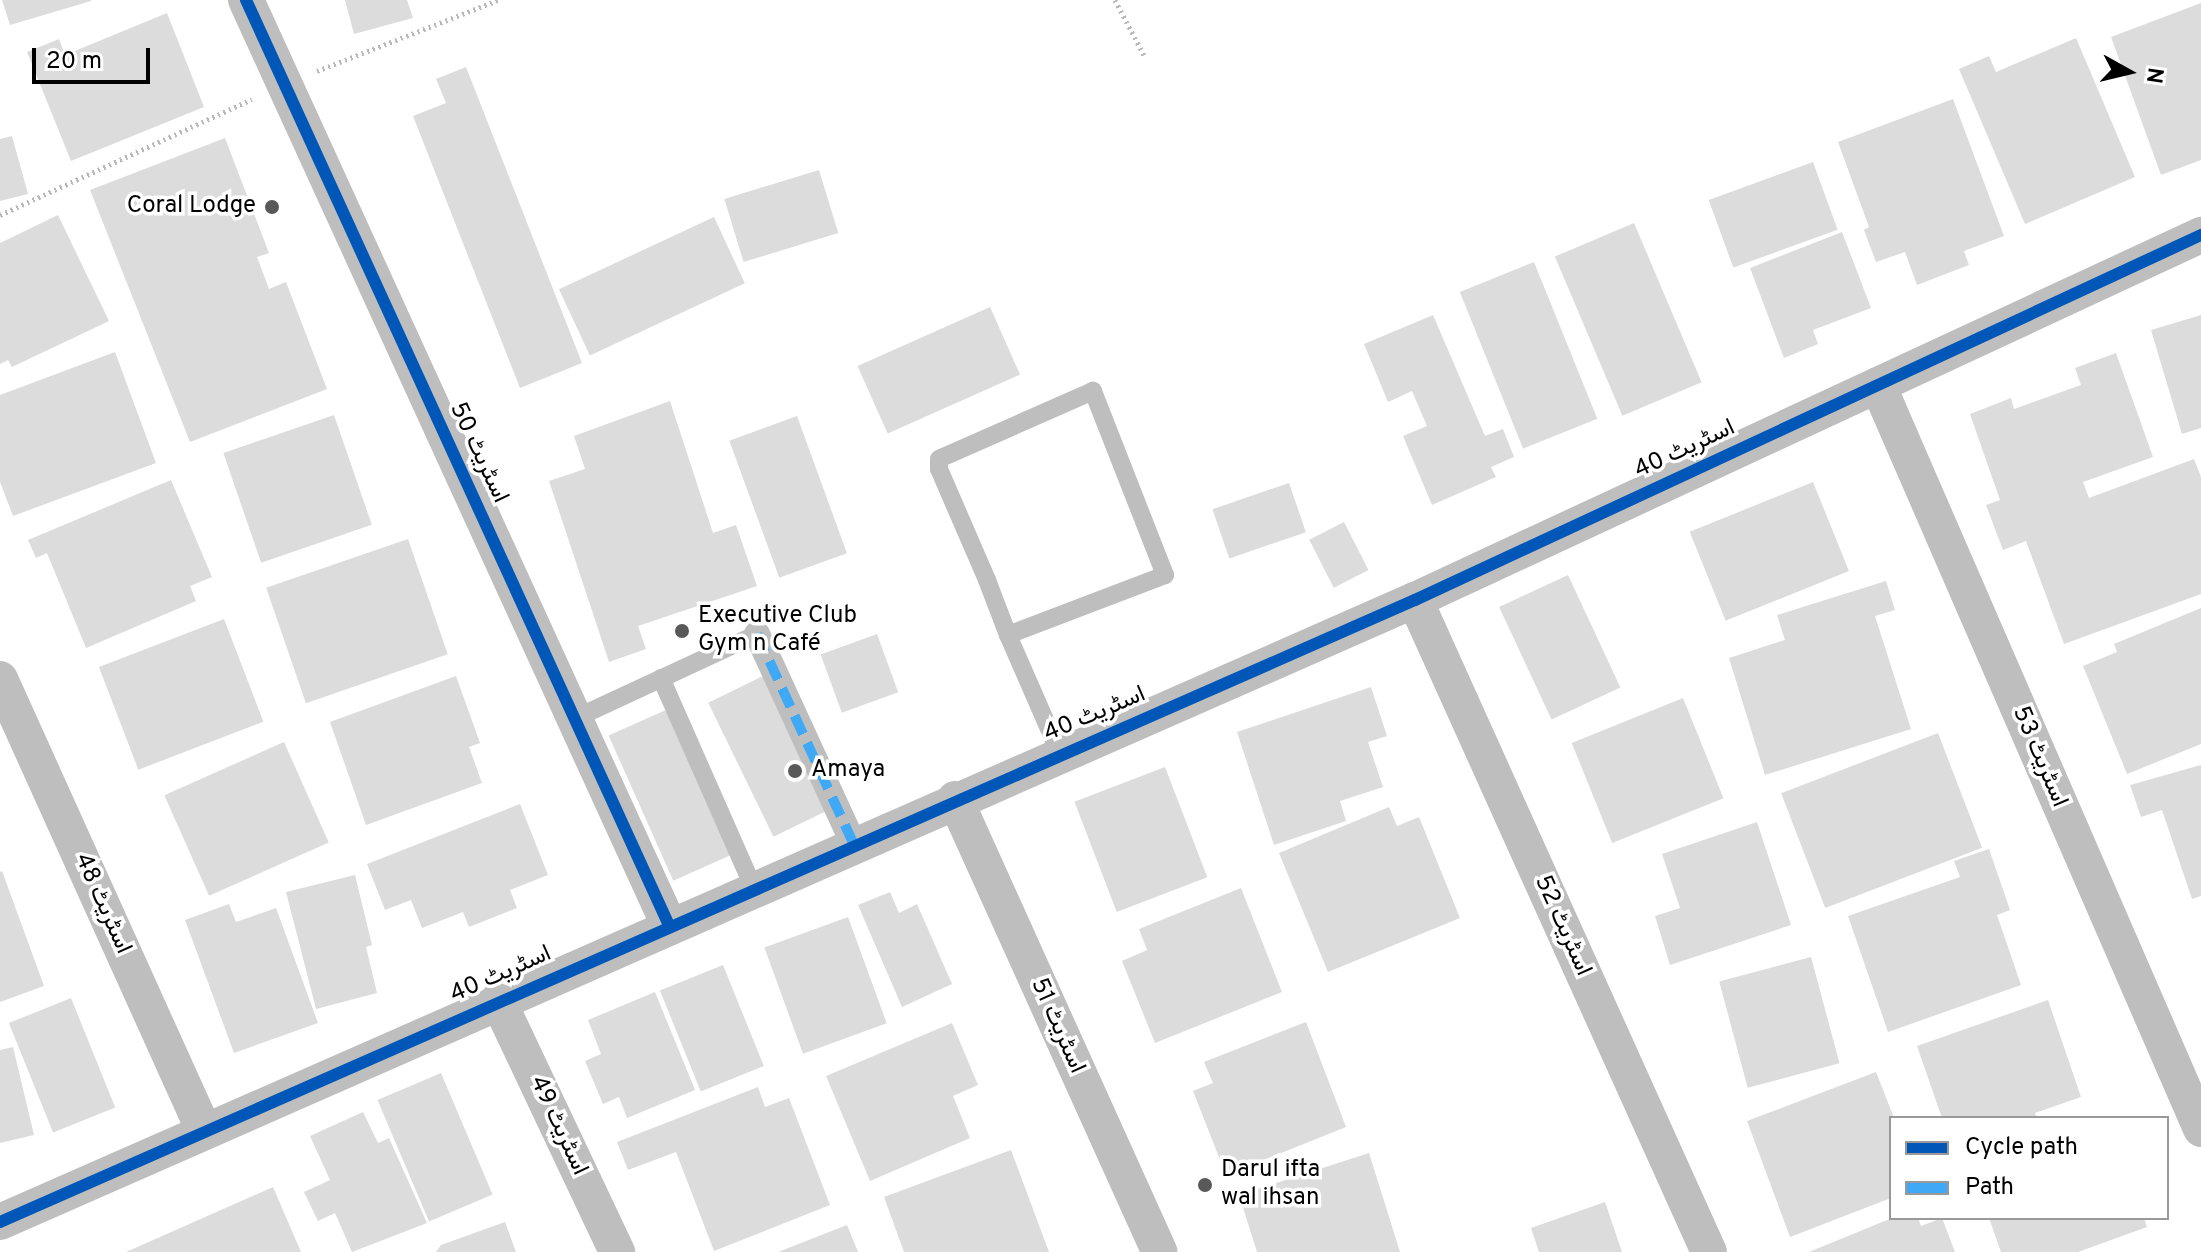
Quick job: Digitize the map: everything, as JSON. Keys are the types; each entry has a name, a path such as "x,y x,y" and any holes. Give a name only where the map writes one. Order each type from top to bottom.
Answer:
{"street":[{"name":"اسٹریٹ 50","path":"246,0 669,925"},
{"name":"اسٹریٹ 40","path":"0,1222 203,1129 853,843 1415,600 2201,235"},
{"name":"اسٹریٹ 53","path":"1878,385 2201,1129"},
{"name":"اسٹریٹ 52","path":"1415,600 1709,1252"},
{"path":"757,634 853,843"},
{"name":"اسٹریٹ 48","path":"0,679 203,1129"},
{"name":"اسٹریٹ 51","path":"955,799 1160,1252"},
{"name":"اسٹریٹ 49","path":"498,1000 617,1252"},
{"path":"0,1230 10,1252"}],"lane":[{"path":"1008,635 1165,575 1093,391 939,459 1008,635 1060,754"},
{"path":"576,718 757,634"},
{"path":"661,678 754,889"}],"path":[{"path":"0,215 284,84 498,0"},
{"path":"1115,0 1144,55"}],"building":[{"path":"2,0 91,0 91,1 10,25"},
{"path":"345,0 407,0 413,18 354,34"},
{"path":"2201,3 2201,160 2161,175 2111,37"},
{"path":"167,13 204,107 71,161 27,52 59,39 65,55"},
{"path":"2076,38 2135,177 2025,224 1959,69 1989,56 1996,72"},
{"path":"466,67 582,363 520,388 413,116 446,103 436,79"},
{"path":"1953,99 2004,236 1964,251 1969,265 1917,285 1905,252 1876,262 1864,230 1869,227 1838,142"},
{"path":"12,136 28,194 0,201 0,139"},
{"path":"225,138 269,253 257,257 269,289 286,282 327,389 190,442 90,190"},
{"path":"1813,162 1838,230 1733,268 1709,200"},
{"path":"819,170 838,233 744,262 724,199"},
{"path":"58,215 109,321 12,367 8,360 0,364 0,243"},
{"path":"714,217 745,283 590,355 559,289"},
{"path":"1634,223 1702,382 1622,416 1555,257"},
{"path":"1842,232 1871,308 1813,330 1818,344 1784,358 1750,268"},
{"path":"1534,262 1597,419 1523,449 1460,292"},
{"path":"990,307 1020,375 888,434 858,366"},
{"path":"1433,315 1485,436 1503,429 1514,457 1491,467 1496,477 1432,505 1403,436 1427,426 1412,391 1388,402 1364,344"},
{"path":"2201,315 2201,428 2182,434 2151,330"},
{"path":"115,352 156,463 13,516 0,482 0,395"},
{"path":"2116,353 2153,457 2083,482 2089,498 2194,459 2201,477 2201,594 2064,644 2026,541 2003,550 1986,505 2000,500 1970,414 2011,398 2014,409 2081,385 2075,368"},
{"path":"670,401 713,533 736,525 757,586 638,626 646,649 609,662 549,481 585,469 574,436"},
{"path":"334,415 372,525 261,563 223,453"},
{"path":"797,416 847,553 779,578 729,441"},
{"path":"171,480 212,577 190,586 196,601 86,648 47,553 36,558 28,540"},
{"path":"1813,482 1849,571 1726,621 1690,532"},
{"path":"1289,483 1306,532 1229,559 1212,509"},
{"path":"1344,522 1369,570 1334,588 1309,540"},
{"path":"408,539 448,654 306,703 266,588"},
{"path":"1568,575 1620,687 1552,720 1499,607"},
{"path":"1886,581 1895,610 1875,616 1911,729 1765,775 1729,658 1785,640 1777,615"},
{"path":"2201,608 2201,744 2127,774 2083,666 2117,652 2114,644"},
{"path":"224,619 263,722 138,770 99,667"},
{"path":"877,634 898,692 842,713 821,655"},
{"path":"456,676 480,743 469,747 482,783 366,825 330,722"},
{"path":"763,676 828,810 773,837 708,703"},
{"path":"1371,687 1387,736 1368,742 1383,787 1340,801 1346,821 1274,845 1237,732"},
{"path":"1683,698 1723,798 1612,843 1572,743"},
{"path":"668,709 733,854 673,881 609,735"},
{"path":"1938,733 1982,848 1825,908 1781,793"},
{"path":"284,742 329,842 209,896 164,795"},
{"path":"2201,765 2201,896 2192,899 2162,810 2141,817 2130,785"},
{"path":"1165,767 1207,877 1117,912 1074,802"},
{"path":"520,804 548,875 510,890 517,908 469,927 463,912 422,928 411,900 385,910 367,864"},
{"path":"1389,807 1397,826 1419,817 1460,918 1328,972 1279,853"},
{"path":"1757,822 1791,925 1670,965 1655,916 1680,908 1662,854"},
{"path":"1989,849 2010,910 1997,915 2021,985 1888,1032 1848,916 1960,877 1954,861"},
{"path":"0,872 44,986 0,1002"},
{"path":"355,875 372,945 366,947 377,993 316,1009 286,892"},
{"path":"1241,888 1282,992 1155,1043 1122,961 1147,950 1139,929"},
{"path":"890,892 899,913 917,904 952,984 902,1007 858,905"},
{"path":"229,904 236,922 276,908 318,1023 234,1053 185,920"},
{"path":"848,917 887,1023 803,1054 764,947"},
{"path":"1811,957 1839,1063 1748,1088 1719,982"},
{"path":"723,965 764,1066 701,1092 660,990"},
{"path":"655,992 695,1090 627,1118 619,1097 603,1104 585,1061 601,1054 588,1020"},
{"path":"71,998 115,1107 53,1133 9,1023"},
{"path":"2048,1000 2081,1097 2035,1113 2036,1116 1941,1116 1917,1046"},
{"path":"1306,1022 1346,1127 1226,1175 1193,1091 1213,1083 1204,1062"},
{"path":"952,1023 978,1085 953,1096 970,1138 870,1181 826,1076"},
{"path":"13,1047 34,1135 0,1143 0,1050"},
{"path":"1876,1072 1893,1116 1889,1116 1889,1199 1790,1237 1747,1121"},
{"path":"441,1073 493,1195 429,1221 377,1100"},
{"path":"758,1087 765,1107 789,1098 830,1205 714,1251 676,1152 628,1170 617,1142"},
{"path":"363,1112 378,1143 389,1138 427,1223 352,1252 335,1213 318,1221 304,1192 330,1180 310,1136"},
{"path":"1011,1150 1049,1252 904,1252 884,1197"},
{"path":"1369,1153 1400,1252 1257,1252 1239,1195"},
{"path":"273,1187 301,1252 126,1252"},
{"path":"1605,1202 1622,1252 1539,1252 1531,1228"},
{"path":"1889,1219 1919,1220 1921,1226 1943,1220 1955,1252 1809,1252"},
{"path":"1990,1220 2145,1220 2147,1227 2078,1252 2001,1252"},
{"path":"505,1222 516,1252 436,1252 441,1245"},
{"path":"847,1225 858,1252 778,1252"}],"marked path":[{"path":"757,634 853,843"}],"cycle path":[{"path":"246,0 669,925"},
{"path":"0,1222 1415,600 2201,235"}],"place":[{"name":"Coral Lodge","path":"272,207"},
{"name":"Executive Club Gym n Café","path":"682,631"},
{"name":"Amaya","path":"795,771"},
{"name":"Darul ifta wal ihsan","path":"1205,1185"}]}
